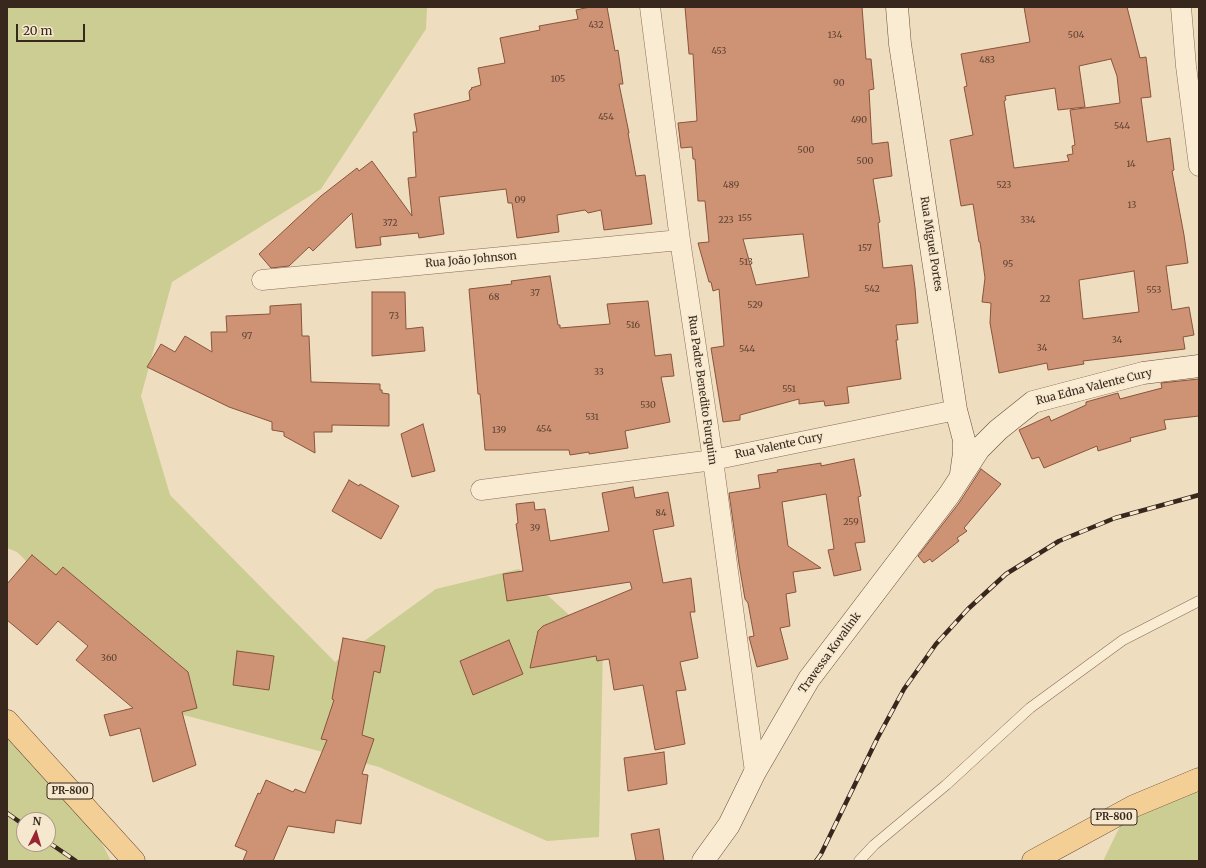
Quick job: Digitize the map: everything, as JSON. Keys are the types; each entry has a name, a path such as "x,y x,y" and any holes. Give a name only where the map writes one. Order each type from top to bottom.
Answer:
{"main road":[{"name":"PR-800","path":"7,721 134,861"},
{"name":"PR-800","path":"1033,861 1134,806 1199,779"}],"street":[{"name":"Rua Padre Benedito Furquim","path":"650,7 680,240 713,460 755,772"},
{"name":"Rua Miguel Portes","path":"897,7 900,44 956,410 964,447 964,453 954,488"},
{"path":"1181,7 1186,66 1199,166"},
{"name":"Rua João Johnson","path":"262,280 680,240"},
{"name":"Rua Edna Valente Cury","path":"954,488 979,449 998,430 1033,402 1143,373 1199,366"},
{"path":"956,410 963,424 975,432 985,433 998,430"},
{"name":"Rua Valente Cury","path":"481,490 713,460 956,410"},
{"name":"Travessa Kovalink","path":"702,861 729,825 755,772 809,679 954,488"}],"lane":[{"path":"859,861 874,844 946,785 1030,708 1123,640 1199,601"}],"green space":[{"path":"7,7 427,7 426,29 321,189 172,282 141,396 170,495 335,662 436,589 519,569 603,646 599,837 547,841 379,767 180,714 17,552 7,548"},
{"path":"7,729 74,788 111,861 7,861"},
{"path":"1199,783 1199,861 1103,861 1126,814"}],"building":[{"path":"590,7 607,7 615,51 618,50 623,84 619,84 636,176 645,175 652,224 604,230 601,210 588,213 585,210 557,215 559,232 517,238 512,203 508,203 506,189 439,197 444,234 419,238 418,233 380,237 381,245 356,248 352,213 313,251 309,247 289,266 271,268 259,254 321,196 357,168 359,171 372,161 412,216 408,178 416,177 413,132 417,132 414,114 470,100 469,92 472,89 471,88 481,85 478,68 505,63 500,38 540,30 539,26 578,19 576,10"},
{"path":"685,7 862,7 866,59 871,59 874,89 869,90 872,144 888,142 892,176 873,179 880,222 878,223 883,268 912,265 915,288 918,323 896,325 898,340 896,340 901,379 847,387 849,403 825,406 824,401 799,404 799,399 740,415 740,420 723,422 711,348 724,346 719,289 713,291 698,243 709,242 705,201 698,201 695,159 693,159 692,147 681,148 678,123 697,121 693,54 689,54","holes":["803,234 809,277 756,285 743,239"]},
{"path":"1024,7 1127,7 1140,58 1146,57 1151,97 1141,98 1147,142 1170,138 1174,170 1172,171 1188,263 1166,266 1172,310 1189,307 1194,335 1183,337 1185,349 1083,361 1084,364 1048,370 1047,363 999,373 990,323 991,303 982,302 985,278 973,204 961,206 950,140 973,135 964,87 967,86 961,54 1030,42","holes":["1111,59 1117,76 1120,103 1070,110 1075,145 1072,146 1073,154 1067,155 1069,161 1014,168 1004,101 1006,100 1005,96 1055,88 1058,110 1085,107 1079,66","1134,271 1139,312 1083,319 1079,280"]},
{"path":"550,276 558,325 560,325 560,328 610,324 607,304 648,301 655,356 671,354 674,376 661,377 670,422 625,431 628,448 589,454 589,452 570,455 569,450 485,450 480,394 478,394 469,289 512,284 511,281"},
{"path":"372,292 405,292 406,329 423,327 425,351 372,356"},
{"path":"301,304 302,336 309,336 311,382 380,384 380,390 382,390 382,393 389,394 389,426 332,425 332,432 314,432 315,453 284,436 284,432 272,430 272,422 229,407 147,367 161,344 175,352 185,336 212,352 211,332 227,332 226,316 270,314 270,306"},
{"path":"1199,379 1199,416 1164,420 1166,429 1130,438 1131,441 1098,451 1097,446 1044,468 1039,457 1032,459 1019,430 1049,416 1051,421 1086,405 1086,402 1118,393 1120,399 1162,388 1161,383"},
{"path":"423,424 435,471 412,477 401,434"},
{"path":"854,459 861,496 858,497 865,542 855,543 861,570 834,576 828,550 834,549 826,494 782,502 788,546 821,568 793,572 796,592 786,594 790,626 780,628 788,659 757,667 749,637 754,636 748,603 745,599 729,493 760,488 758,475 778,472 777,470 821,463 821,466"},
{"path":"981,469 1001,484 964,528 967,531 957,538 959,541 932,562 930,559 924,563 918,556 959,503"},
{"path":"349,480 359,486 360,484 399,506 381,539 332,511"},
{"path":"633,487 635,498 668,492 674,526 653,530 663,583 691,578 695,612 690,612 698,658 680,662 686,690 676,691 685,744 655,750 643,685 614,690 609,659 597,661 596,656 530,668 538,631 543,626 632,589 630,582 507,601 503,574 523,571 516,524 518,523 516,504 534,502 535,510 545,509 550,541 609,531 602,493"},
{"path":"32,555 56,575 63,567 188,672 197,708 182,712 196,765 153,782 140,728 110,736 104,715 133,708 76,660 88,646 58,621 37,645 7,620 7,584"},
{"path":"343,638 385,646 380,673 374,671 362,735 374,739 362,774 368,775 361,824 336,820 334,833 288,826 273,861 243,861 247,851 235,846 258,793 260,794 266,780 293,792 295,789 305,793 327,740 321,739 334,700 332,699"},
{"path":"509,640 523,674 473,695 460,661"},
{"path":"237,651 274,656 269,690 233,685"},
{"path":"664,752 667,784 628,791 624,758"},
{"path":"659,829 664,861 636,861 631,834"}],"railway":[{"path":"816,861 821,854 877,739 904,689 936,644 968,609 1006,574 1059,541 1115,518 1199,495"},
{"path":"7,813 16,819"},
{"path":"56,847 76,861"}]}
